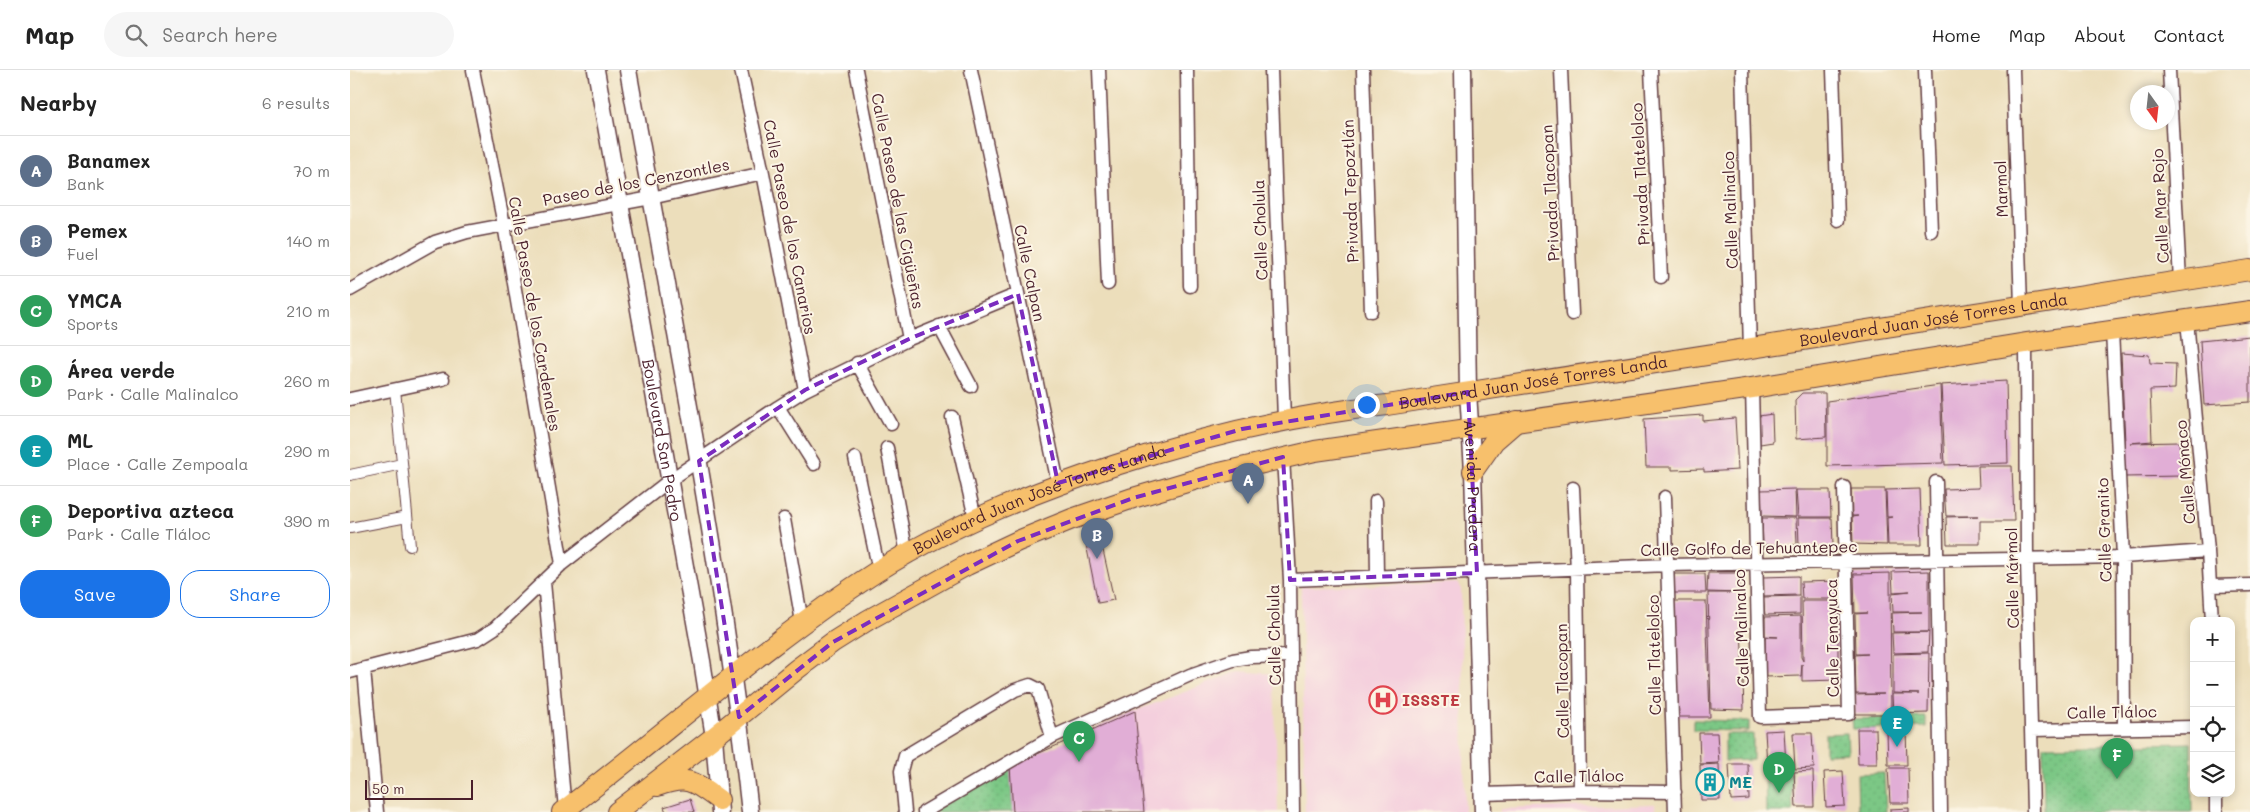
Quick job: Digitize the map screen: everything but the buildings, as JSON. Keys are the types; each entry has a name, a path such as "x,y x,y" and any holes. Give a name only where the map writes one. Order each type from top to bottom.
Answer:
{"main road":[{"name":"Boulevard Juan José Torres Landa","path":"563,811 708,694 802,622 879,571 906,554 974,518 1058,484 1202,439 1284,419 2250,270"},
{"name":"Boulevard Juan José Torres Landa","path":"617,812 833,642 868,620 950,574 1018,541 1072,519 1133,498 1211,475 1283,457 1441,431 1471,429 1752,388 2026,343 2250,311"},
{"path":"1473,471 1494,441 1518,421"},
{"path":"644,791 682,779 699,786 719,806"}],"street":[{"name":"Calle Paseo de los Cardenales","path":"473,70 504,225 562,564"},
{"name":"Boulevard San Pedro","path":"596,70 708,694 714,737 719,806"},
{"name":"Boulevard San Pedro","path":"628,70 699,461 739,717 750,812"},
{"name":"Calle Paseo de los Canarios","path":"741,70 805,390"},
{"name":"Calle Paseo de las Cigüeñas","path":"856,70 909,339"},
{"name":"Calle Calpan","path":"971,70 1058,484"},
{"path":"1099,70 1108,284"},
{"path":"1187,70 1190,286"},
{"name":"Calle Cholula","path":"1271,70 1284,419"},
{"name":"Privada Tepoztlán","path":"1363,70 1371,311"},
{"name":"Avenida Pradera","path":"1462,70 1468,392 1473,471 1484,812"},
{"name":"Privada Tlacopan","path":"1561,70 1572,314"},
{"name":"Privada Tlatelolco","path":"1651,70 1661,277"},
{"name":"Calle Malinalco","path":"1742,70 1750,348"},
{"path":"1833,70 1838,220"},
{"path":"1926,70 1931,231"},
{"name":"Marmol","path":"2013,70 2021,306"},
{"name":"Calle Mar Rojo","path":"2169,70 2180,281"},
{"name":"Paseo de los Cenzontles","path":"350,290 435,242 467,232 651,198 763,173"},
{"path":"350,672 478,639 495,628 562,564 670,480 778,406 805,390 909,339 1018,294"},
{"name":"Calle Mónaco","path":"2187,320 2211,586 2212,617"},
{"path":"939,326 971,386"},
{"name":"Calle Granito","path":"2112,331 2123,557 2124,728"},
{"name":"Calle Mármol","path":"2026,343 2027,559 2034,812"},
{"path":"856,364 892,424"},
{"path":"350,399 443,379"},
{"name":"Calle Malinalco","path":"1752,388 1760,717"},
{"path":"395,389 410,546"},
{"path":"778,406 814,464"},
{"path":"952,417 974,518"},
{"path":"887,448 906,554"},
{"name":"Calle Cholula","path":"1283,457 1290,580 1293,812"},
{"path":"855,458 879,571"},
{"path":"350,475 402,464"},
{"path":"1936,482 1941,812"},
{"name":"Calle Tenayuca","path":"1760,717 1850,714 1844,487"},
{"path":"1573,488 1577,570"},
{"name":"Calle Tlatelolco","path":"1665,497 1675,812"},
{"path":"1376,500 1377,576"},
{"path":"350,528 407,517"},
{"path":"784,519 802,622"},
{"name":"Calle Golfo de Tehuantepec","path":"1290,580 1668,565 2123,557 2208,551"},
{"name":"Calle Tlacopan","path":"1577,570 1580,791"},
{"path":"544,582 563,811"},
{"path":"2211,586 2250,585"},
{"path":"924,812 1052,737 1216,664 1251,657 1291,656"},
{"path":"364,669 378,812"},
{"path":"905,812 901,771 905,756 1015,690 1030,685 1038,689 1052,737"},
{"name":"Calle Tláloc","path":"2031,730 2190,727"},
{"name":"Calle Tláloc","path":"1483,794 1580,791 1674,792"},
{"path":"2216,797 2216,812"}],"highlighted area":[{"path":"1018,294 1058,483 1242,429 1468,392 1477,573 1290,580 1283,457 1133,498 1018,541 833,642 739,717 699,461 805,390 909,339"}],"shaded area":[{"name":"ISSSTE","path":"1457,583 1461,589 1465,812 1305,812 1301,587"},
{"path":"1239,671 1274,674 1278,812 1144,812 1135,711"},
{"path":"1655,804 1656,812 1500,812 1500,809"}],"green space":[{"path":"1926,717 1926,727 1853,729 1852,719"},
{"path":"1693,720 1749,721 1749,731 1693,730"},
{"path":"1847,733 1848,753 1825,754 1825,734"},
{"path":"1725,734 1753,734 1753,760 1725,761"},
{"path":"2190,743 2190,797 2192,797 2192,812 2044,812 2043,746"},
{"path":"1010,766 1013,812 931,812"},
{"path":"1765,773 1791,773 1793,812 1766,812"},
{"path":"1884,773 1886,812 1858,812 1857,774"}],"place":[{"name":"Banamex","path":"1248,504"},
{"name":"Pemex","path":"1097,559"},
{"name":"ISSSTE","path":"1383,700"},
{"name":"ML","path":"1897,747"},
{"name":"YMCA","path":"1079,762"},
{"name":"Deportiva azteca","path":"2117,779"},
{"name":"ME","path":"1710,782"},
{"name":"Área verde","path":"1779,793"}]}
